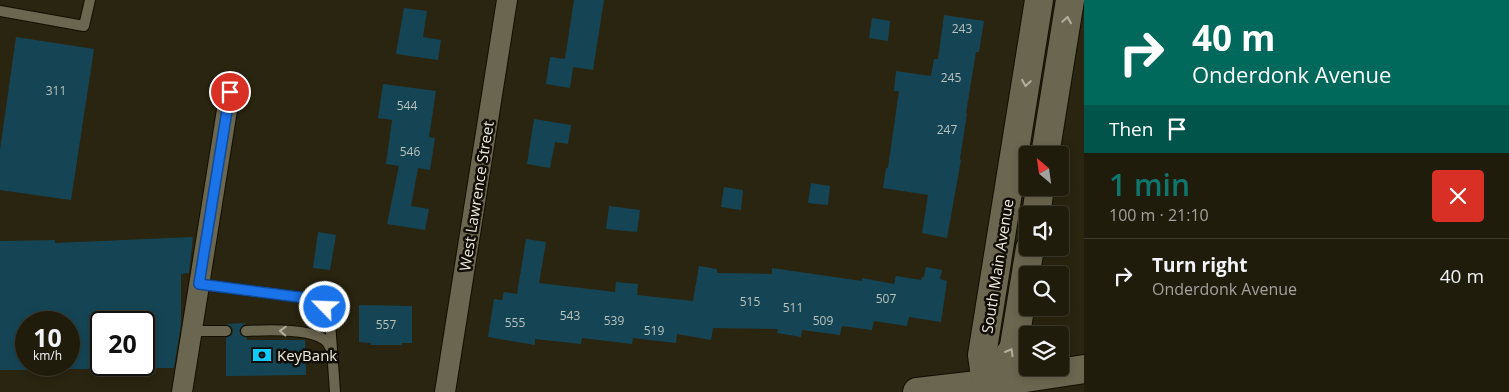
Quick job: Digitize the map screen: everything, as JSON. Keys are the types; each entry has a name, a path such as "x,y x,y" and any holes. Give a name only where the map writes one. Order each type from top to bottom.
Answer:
{"street":[{"name":"West Lawrence Street","path":"445,392 507,0"},
{"name":"South Main Avenue","path":"983,390 982,355 1039,0"},
{"path":"1046,146 1070,0"},
{"path":"1030,54 1061,59"},
{"path":"182,392 230,92"},
{"name":"South Main Avenue","path":"983,390 1014,346 1029,256"},
{"path":"917,392 983,390 1084,369"}],"lane":[{"path":"0,11 84,26 90,0"},
{"path":"199,284 306,298 320,302 330,317 335,392"},
{"path":"192,331 226,331"},
{"path":"246,331 283,331 312,334 327,342 334,361"}],"building":[{"path":"574,0 604,0 593,70 573,67 570,88 546,84 550,57 565,59"},
{"path":"404,8 427,11 423,37 441,40 438,60 396,54"},
{"path":"944,15 984,21 979,52 976,52 966,113 961,160 947,238 922,233 928,195 883,188 886,168 888,168 899,91 894,91 896,71 931,76 934,59 938,59"},
{"path":"872,18 890,21 888,41 869,38"},
{"path":"16,37 94,49 71,200 0,190 0,150"},
{"path":"383,84 436,91 429,137 435,138 430,170 418,168 411,206 429,209 425,230 387,224 399,166 386,164 392,120 378,118"},
{"path":"534,119 571,125 568,144 555,142 550,168 527,164"},
{"path":"811,183 830,186 828,205 808,203"},
{"path":"724,187 743,190 741,210 721,207"},
{"path":"609,206 640,210 637,232 606,229"},
{"path":"318,232 336,235 330,270 313,268"},
{"path":"193,237 189,273 181,274 181,324 174,368 155,368 155,311 90,311 90,369 80,369 80,311 15,311 15,370 0,370 0,241 55,240 55,243"},
{"path":"526,239 546,242 539,283 615,292 616,282 638,284 637,295 693,301 699,266 717,269 717,273 772,274 772,268 862,281 862,278 894,284 896,276 921,280 924,277 926,267 942,270 940,279 947,281 941,322 909,317 907,326 874,321 872,330 842,326 840,335 802,330 801,337 777,333 778,329 713,328 711,340 677,334 676,343 633,338 632,344 582,338 581,344 535,339 535,345 488,337 494,299 502,300 504,292 517,294"},
{"path":"359,305 412,306 412,343 402,343 402,345 371,345 371,343 359,342"},
{"path":"246,323 239,331 247,340 305,340 306,375 226,376 226,338 232,335 233,331 232,327 226,324"}],"place":[{"name":"KeyBank","path":"262,355"}],"route":[{"path":"230,92 199,284 312,299 320,302 325,307"}]}
